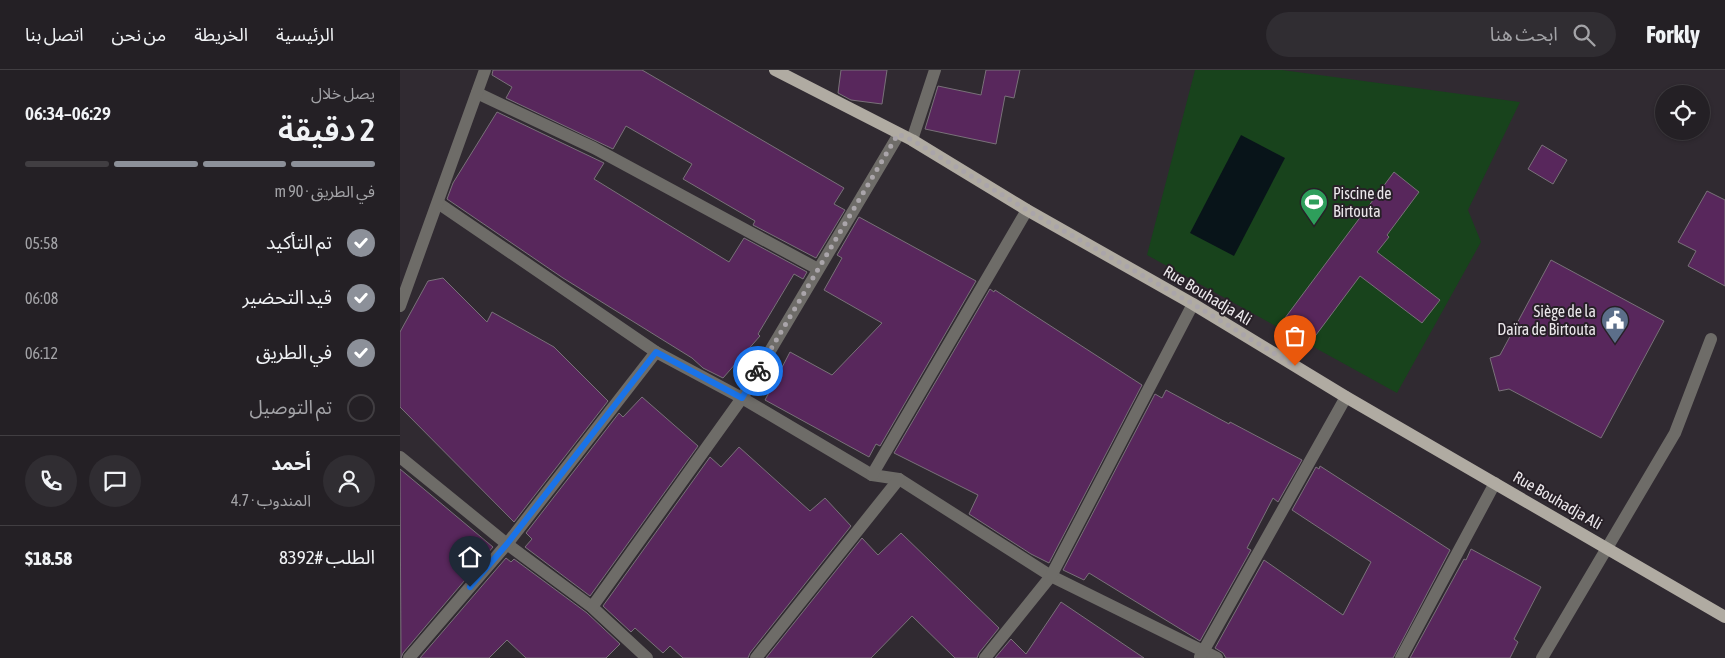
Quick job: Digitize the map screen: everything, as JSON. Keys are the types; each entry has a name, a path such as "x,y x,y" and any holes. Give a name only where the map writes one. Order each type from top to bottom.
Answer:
{"main road":[{"name":"Rue Bouhadja Ali","path":"775,70 912,140 1027,210 1193,304 1346,397 1725,617"}],"street":[{"path":"400,306 485,70"},
{"path":"912,140 935,70"},
{"path":"477,93 594,148 818,269"},
{"path":"592,607 742,398 898,134"},
{"path":"438,203 656,352 742,398 872,475 899,479 1051,576 1202,655 1217,658"},
{"path":"872,475 1027,210"},
{"path":"985,658 1051,576 1193,304"},
{"path":"1542,658 1675,433 1711,339"},
{"path":"409,658 507,544 656,352"},
{"path":"1202,655 1346,397"},
{"path":"400,457 507,544 592,607 648,658"},
{"path":"756,658 899,479"},
{"path":"1401,658 1495,483"}],"green space":[{"name":"Piscine de Birtouta","path":"1195,70 1282,70 1520,102 1468,210 1481,242 1397,393 1147,255"}],"shaded area":[{"path":"1241,135 1285,158 1234,256 1190,233"}],"building":[{"path":"493,70 642,70 844,188 834,204 845,210 816,258 753,225 755,221 683,179 692,164 626,126 613,149 506,98 512,87 492,75"},
{"path":"841,70 887,70 882,104 851,100 838,93"},
{"path":"986,70 1020,70 1014,98 1005,96 996,144 925,129 938,86 981,95"},
{"path":"497,112 604,163 594,179 729,262 744,238 807,272 803,279 794,274 758,334 760,336 723,378 703,368 692,358 563,278 447,199 453,183"},
{"path":"1542,145 1567,160 1553,184 1528,169"},
{"path":"1394,172 1419,192 1387,235 1389,237 1377,252 1440,300 1422,323 1360,276 1313,339 1285,318"},
{"path":"1707,191 1725,200 1725,286 1688,266 1696,251 1678,242"},
{"path":"859,217 976,281 880,446 876,444 869,457 765,400 790,352 832,375 882,323 824,290 842,258 837,255"},
{"name":"Siège de la Daïra de Birtouta","path":"1551,260 1664,321 1601,438 1509,389 1499,391 1490,358 1500,355"},
{"path":"443,278 487,322 492,312 554,347 608,401 514,522 400,407 400,332 428,281"},
{"path":"990,289 994,292 995,290 1142,385 1049,563 1031,554 969,514 978,495 894,453"},
{"path":"1166,390 1302,460 1278,502 1273,498 1247,548 1251,550 1200,641 1089,573 1084,580 1063,570 1155,394 1162,398"},
{"path":"642,397 698,446 590,596 525,547 532,539 526,533 619,413 623,417"},
{"path":"739,447 810,511 825,498 851,526 748,658 683,658 670,646 663,653 635,628 631,632 603,606 710,457 721,467"},
{"path":"1320,466 1450,550 1393,658 1226,658 1223,653 1215,648 1264,560 1343,615 1371,562 1292,510 1316,467 1319,469"},
{"path":"400,469 493,547 403,653 401,658"},
{"path":"901,533 999,628 977,658 955,658 912,616 871,658 766,658 862,538 878,555"},
{"path":"1471,549 1541,587 1514,639 1518,642 1510,658 1410,658 1464,559 1466,560"},
{"path":"506,558 511,562 514,559 587,613 620,644 606,658 526,658 507,640 489,658 420,658"},
{"path":"1061,602 1144,658 995,658 1011,639 1026,654"}],"way so far":[{"path":"758,371 898,134 912,140 1027,210 1193,304 1295,366"}],"place":[{"name":"Piscine de Birtouta","path":"1314,226"},
{"name":"Siège de la Daïra de Birtouta","path":"1615,344"}],"route":[{"path":"470,587 507,544 656,352 742,398 758,371"}]}
